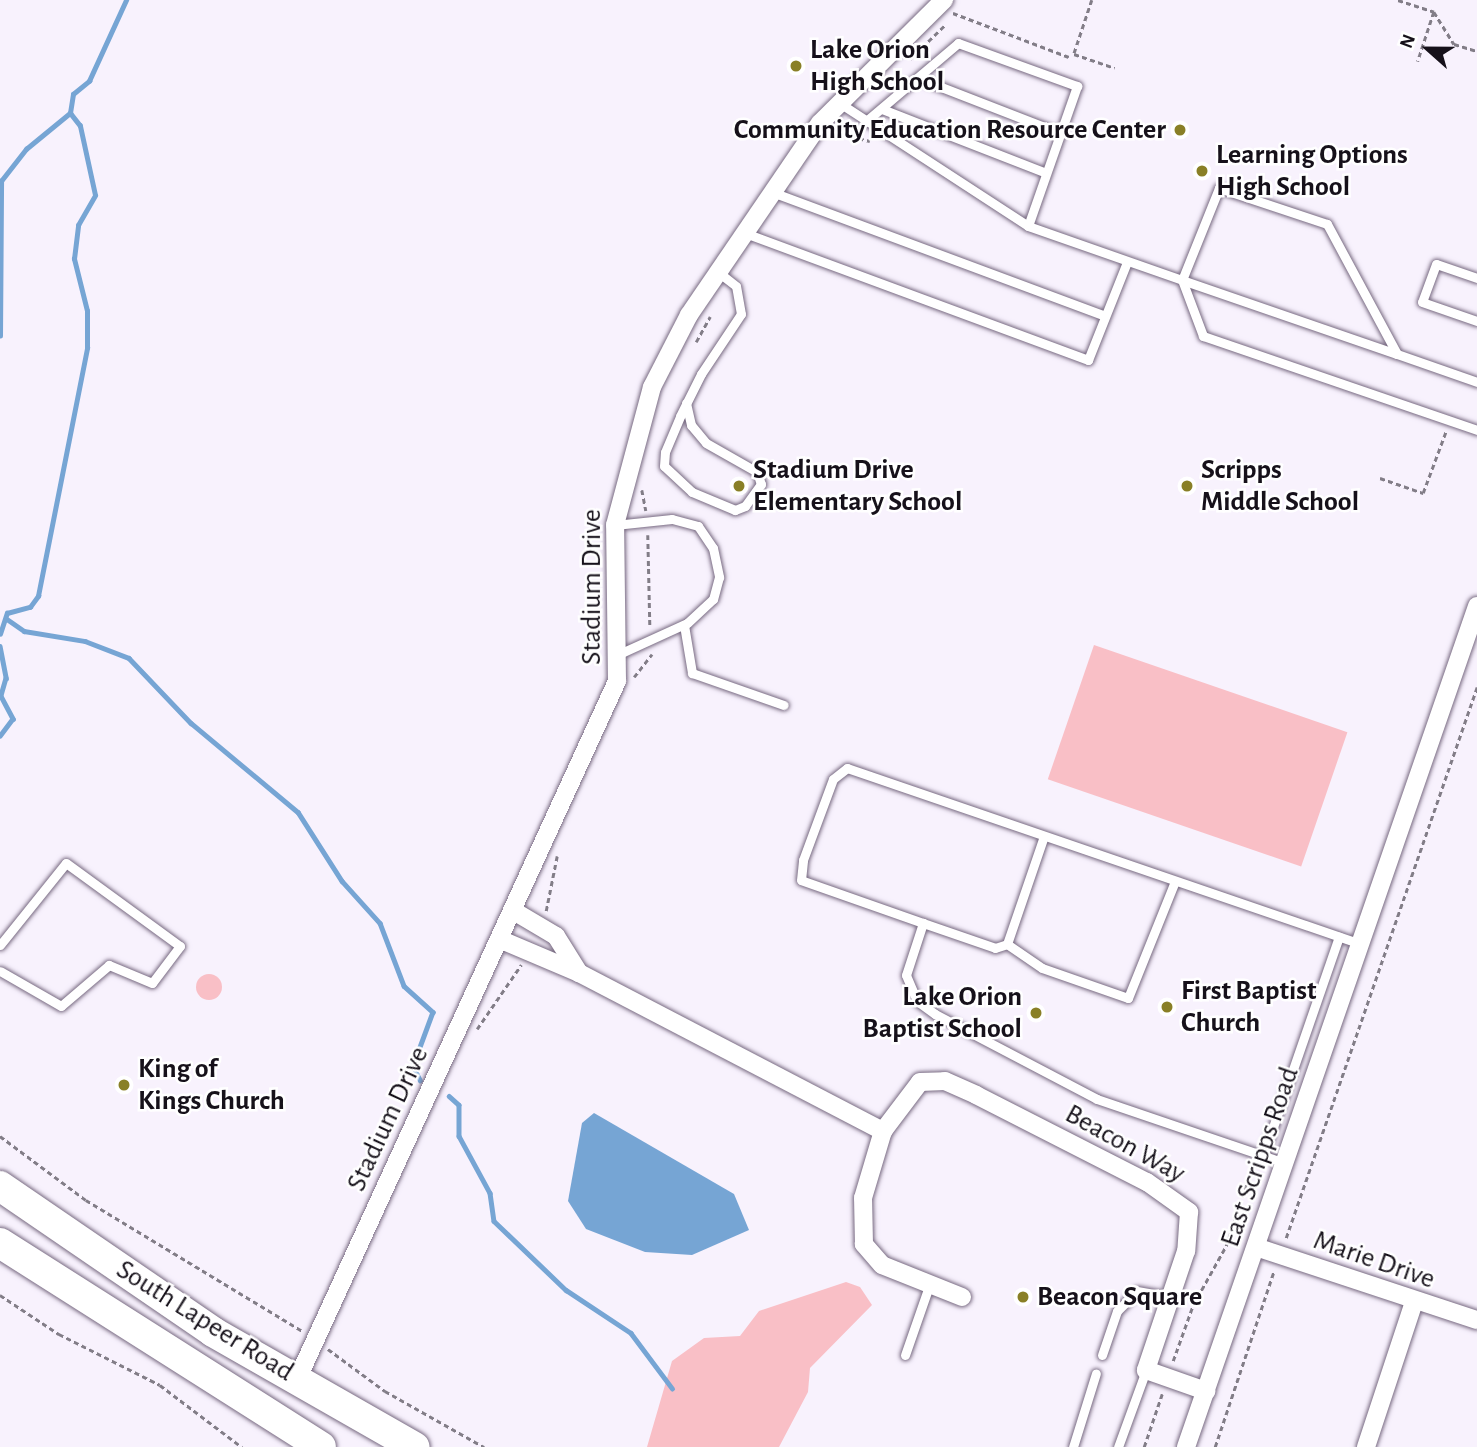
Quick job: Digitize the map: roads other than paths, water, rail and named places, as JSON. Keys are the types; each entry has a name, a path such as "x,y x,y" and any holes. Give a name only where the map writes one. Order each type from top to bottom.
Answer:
{"main road":[{"name":"South Lapeer Road","path":"0,1186 213,1332 415,1447"},
{"name":"South Lapeer Road","path":"0,1243 123,1325 321,1447"},
{"path":"123,1325 167,1338 265,1400 287,1396 297,1380"}],"street":[{"name":"Stadium Drive","path":"297,1380 512,910 597,732 617,681 619,654 615,525 652,387 744,232 838,102 948,7"},
{"name":"East Scripps Road","path":"1186,1447 1477,606"},
{"path":"512,910 556,936 579,973"},
{"path":"499,939 579,973 883,1131"},
{"name":"Beacon Way","path":"962,1297 882,1265 864,1244 863,1198 883,1131 920,1082 945,1081 1147,1182 1189,1212 1191,1230 1146,1370"},
{"name":"Marie Drive","path":"1256,1247 1414,1302 1477,1320"},
{"path":"1366,1447 1414,1302"},
{"path":"1146,1370 1206,1391"}],"lane":[{"path":"865,122 958,43 1077,86 1028,226"},
{"path":"918,78 1060,132"},
{"path":"838,102 1028,226 1477,382"},
{"path":"882,109 1046,173"},
{"path":"1397,354 1327,224 1219,188 1182,280 1203,336 1477,430"},
{"path":"771,192 1105,316"},
{"path":"744,232 1088,360 1127,262"},
{"path":"1477,278 1436,264 1422,302 1477,321"},
{"path":"686,403 691,425 706,443 757,472 761,484 745,506 722,506 669,477 665,452 686,403 741,314 736,286 718,272"},
{"path":"615,525 672,519 698,526 713,548 719,577 713,599 684,625 619,654"},
{"path":"684,625 692,673 783,705"},
{"path":"1007,944 995,948 801,880 838,771 847,768 1362,944"},
{"path":"1007,944 1044,836"},
{"path":"0,945 66,863 180,946 152,983 109,965 61,1006 0,971"},
{"path":"1007,944 1042,968 1128,998 1175,881"},
{"path":"923,923 906,975 917,1001 935,1014 1097,1099 1285,1163"},
{"path":"1260,1155 1339,936"},
{"path":"905,1355 929,1286"},
{"path":"1102,1355 1117,1311 1138,1291 1170,1297"},
{"path":"1118,1447 1146,1370"},
{"path":"1073,1447 1096,1373"}],"water":[{"path":"594,1113 734,1194 749,1230 692,1255 645,1252 586,1229 568,1201 582,1123"}],"waterway":[{"path":"0,336 1,181 26,149 70,113 73,94 89,81 126,0"},
{"path":"0,634 7,613 30,607 38,596 87,348 87,311 74,259 78,225 95,195 80,126 70,113"},
{"path":"7,619 24,631 85,641 129,658 191,723 298,812 342,881 380,923 404,986 433,1012 413,1066 420,1080"},
{"path":"0,646 6,678 1,696 13,719 0,736"},
{"path":"449,1096 459,1105 459,1136 490,1193 494,1221 566,1290 631,1333 672,1388"}],"place":[{"name":"Lake Orion High School","path":"796,66"},
{"name":"Community Education Resource Center","path":"1180,130"},
{"name":"Learning Options High School","path":"1202,171"},
{"name":"Stadium Drive Elementary School","path":"739,486"},
{"name":"Scripps Middle School","path":"1187,486"},
{"name":"First Baptist Church","path":"1167,1007"},
{"name":"Lake Orion Baptist School","path":"1036,1013"},
{"name":"King of Kings Church","path":"124,1085"},
{"name":"Beacon Square","path":"1023,1297"}]}
